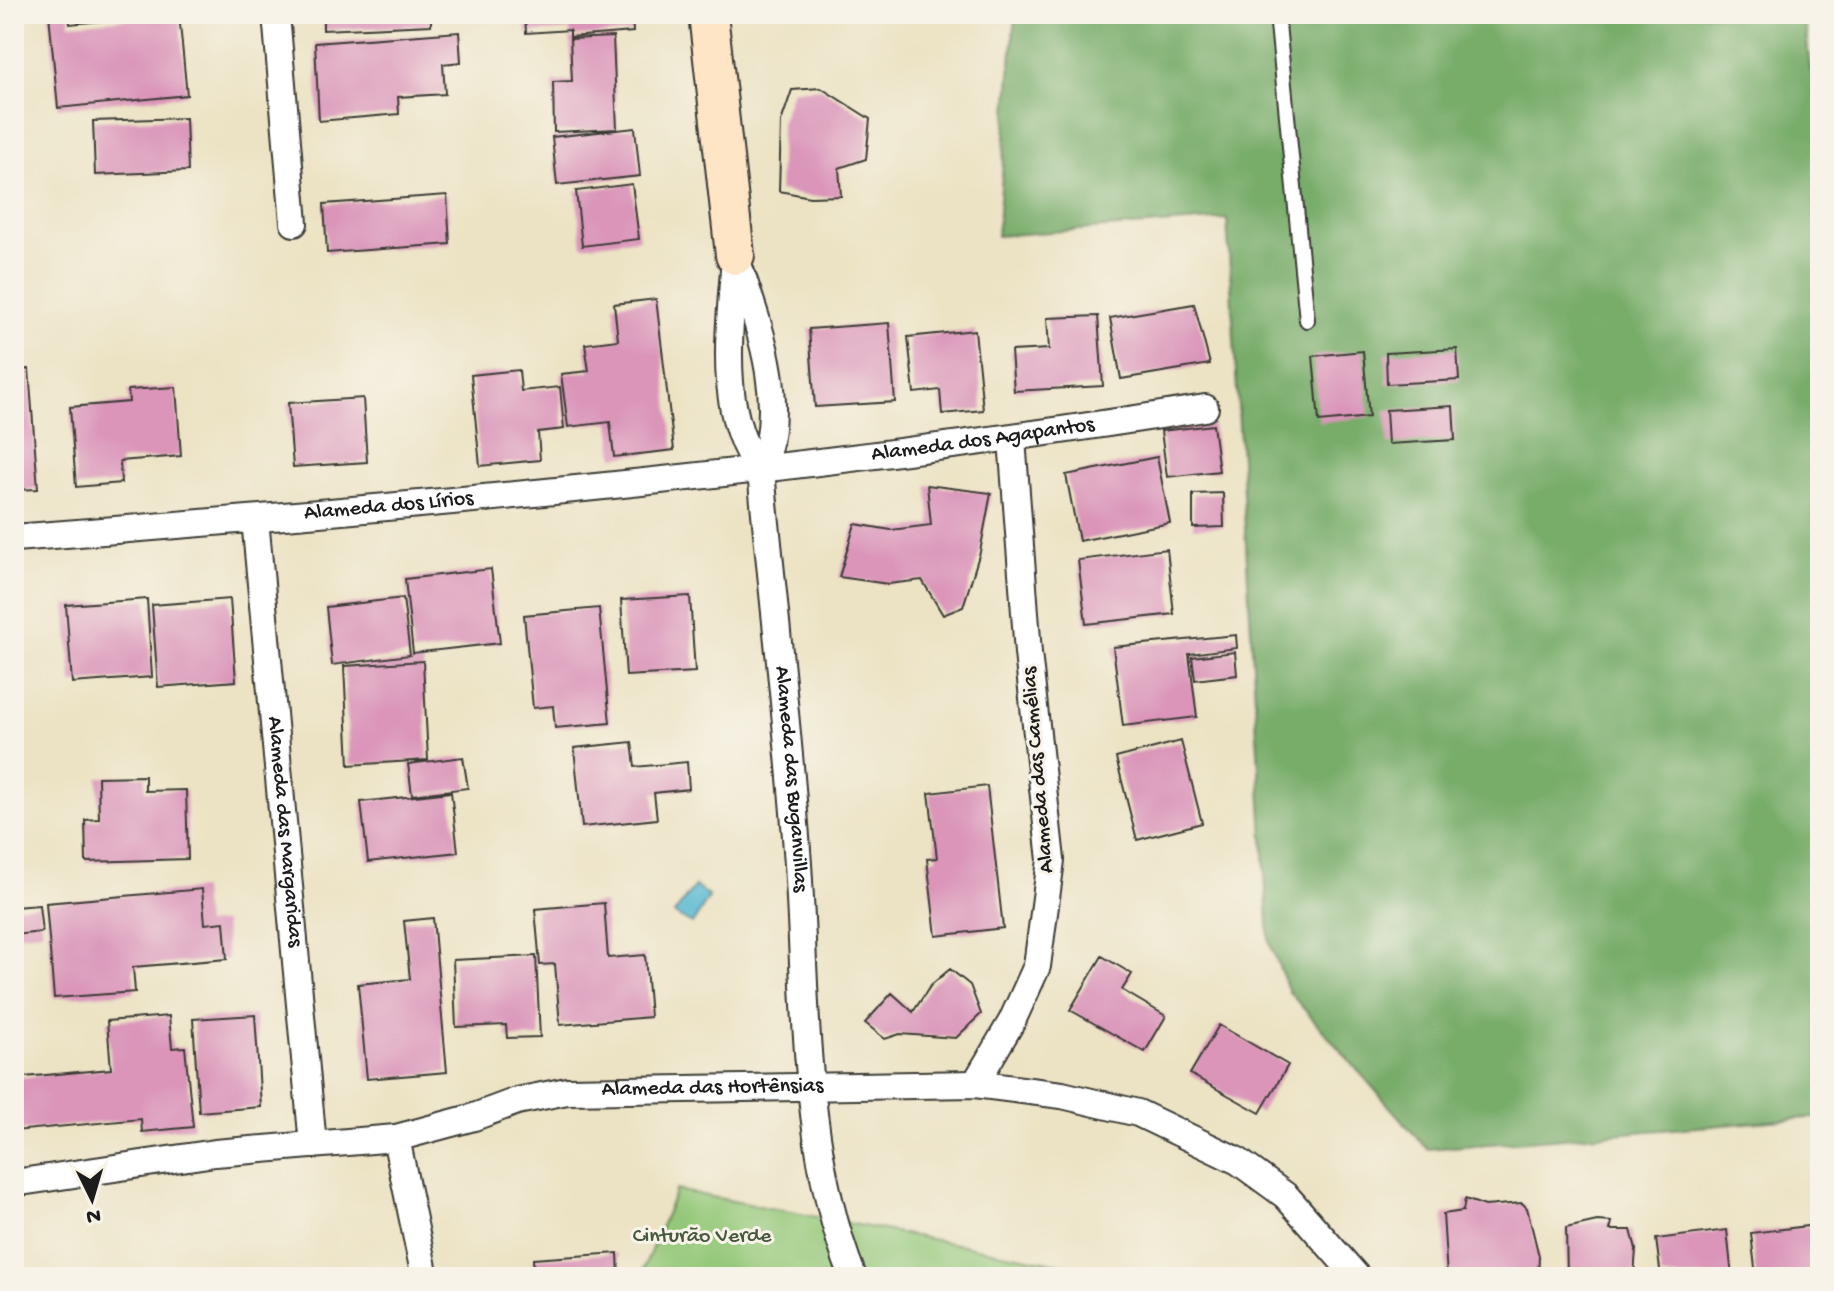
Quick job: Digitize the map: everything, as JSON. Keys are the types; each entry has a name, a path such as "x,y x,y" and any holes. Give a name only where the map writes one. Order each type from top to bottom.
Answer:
{"street":[{"path":"276,14 294,223"},
{"path":"708,14 735,255"},
{"name":"Alameda das Buganvillas","path":"735,255 728,356 743,449 761,471"},
{"name":"Alameda das Buganvillas","path":"735,255 766,349 773,420 771,445 761,471 797,854 813,1088 824,1179 841,1247 853,1277"},
{"name":"Alameda dos Agapantos","path":"761,471 1012,439 1205,408"},
{"name":"Alameda das Camélias","path":"975,1084 1012,1021 1037,966 1051,860 1028,653 1012,439"},
{"name":"Alameda dos Lírios","path":"14,538 255,519 761,471"},
{"name":"Alameda das Margaridas","path":"255,519 313,1145"},
{"name":"Alameda das Hortênsias","path":"14,1183 215,1153 396,1138 474,1117 517,1101 567,1091 975,1084 1062,1095 1138,1113 1197,1139 1238,1161 1286,1196 1357,1277"},
{"path":"396,1138 425,1277"}],"lane":[{"path":"1277,14 1307,320"}],"green space":[{"path":"1015,14 1804,14 1810,68 1820,90 1820,1117 1427,1149 1289,992 1269,941 1227,219 997,236"},
{"name":"Cinturão Verde","path":"676,1190 1127,1277 640,1277"}],"water":[{"path":"695,886 709,897 692,924 674,914"}],"building":[{"path":"49,14 69,14 70,24 179,14 187,95 58,108"},
{"path":"323,14 431,14 431,25 323,30"},
{"path":"525,14 632,14 633,32 570,37 570,30 526,33"},
{"path":"459,32 461,62 443,64 445,94 398,97 399,114 319,121 315,43"},
{"path":"613,37 617,129 554,132 553,82 572,81 570,39"},
{"path":"821,88 870,119 866,159 839,168 841,196 810,197 779,191 781,122 792,90"},
{"path":"186,118 188,171 95,175 93,121"},
{"path":"635,128 640,176 557,185 552,137"},
{"path":"632,184 639,239 582,246 576,191"},
{"path":"447,195 450,244 327,253 324,204"},
{"path":"656,299 674,450 614,457 610,422 568,427 561,374 589,371 585,344 618,340 614,304"},
{"path":"1194,304 1210,364 1121,379 1110,318"},
{"path":"1098,316 1103,386 1014,391 1011,351 1049,349 1047,318"},
{"path":"889,323 895,402 815,407 809,329"},
{"path":"975,330 983,410 942,414 940,390 914,393 908,337"},
{"path":"1457,349 1459,380 1387,384 1386,353"},
{"path":"1363,351 1369,417 1319,422 1313,356"},
{"path":"29,369 38,489 14,490 14,370"},
{"path":"519,370 521,391 560,387 564,429 538,432 540,460 480,466 471,375"},
{"path":"176,387 181,456 120,461 121,483 76,487 70,407 129,402 128,390"},
{"path":"363,398 367,462 293,467 288,403"},
{"path":"1453,406 1455,440 1388,444 1386,410"},
{"path":"1213,425 1219,471 1167,477 1161,431"},
{"path":"1157,457 1170,523 1079,541 1066,475"},
{"path":"927,485 991,493 980,552 963,607 943,615 922,580 888,584 839,577 855,524 891,530 931,525"},
{"path":"1223,493 1224,527 1193,528 1193,494"},
{"path":"1167,549 1174,614 1086,624 1078,560"},
{"path":"491,569 500,643 413,653 405,579"},
{"path":"690,596 695,672 626,676 621,600"},
{"path":"403,598 410,655 332,665 326,607"},
{"path":"147,599 152,677 72,683 66,605"},
{"path":"230,599 236,681 158,687 152,605"},
{"path":"599,608 610,723 555,728 553,706 533,708 524,615"},
{"path":"1236,635 1237,648 1189,654 1197,717 1123,726 1113,647"},
{"path":"1235,652 1237,675 1195,680 1192,657"},
{"path":"423,661 428,760 349,765 344,666"},
{"path":"1181,741 1202,823 1137,840 1116,758"},
{"path":"632,742 635,767 687,762 689,789 654,793 657,819 582,827 574,748"},
{"path":"463,757 468,788 412,795 408,764"},
{"path":"145,776 145,791 186,790 188,859 86,862 85,820 99,819 98,777"},
{"path":"987,786 1003,928 936,936 927,859 937,858 929,793"},
{"path":"451,792 458,852 368,862 361,802"},
{"path":"202,889 205,924 224,922 227,959 133,967 135,992 54,998 46,903"},
{"path":"604,903 608,958 645,955 650,1017 560,1025 555,964 540,965 535,909"},
{"path":"39,905 42,932 14,935 14,907"},
{"path":"433,918 447,1072 367,1079 358,984 410,979 404,921"},
{"path":"536,956 540,1037 507,1038 506,1025 456,1027 453,960"},
{"path":"1102,956 1132,974 1122,990 1166,1016 1145,1052 1070,1010"},
{"path":"950,969 970,985 981,1014 956,1038 900,1034 885,1039 865,1023 892,993 913,1012 931,985"},
{"path":"255,1015 261,1107 199,1112 193,1019"},
{"path":"169,1016 172,1048 185,1047 193,1127 142,1132 141,1119 14,1131 14,1078 111,1069 107,1021"},
{"path":"1219,1025 1288,1065 1260,1113 1190,1074"},
{"path":"1465,1199 1485,1206 1522,1203 1527,1208 1539,1256 1538,1277 1447,1277 1443,1214 1463,1211"},
{"path":"1597,1221 1612,1222 1610,1230 1631,1230 1636,1249 1634,1277 1567,1277 1566,1228"},
{"path":"1816,1225 1814,1246 1820,1246 1820,1277 1756,1277 1751,1233"},
{"path":"1727,1230 1732,1277 1661,1277 1656,1239"},
{"path":"618,1253 619,1277 534,1277 533,1259"}]}
